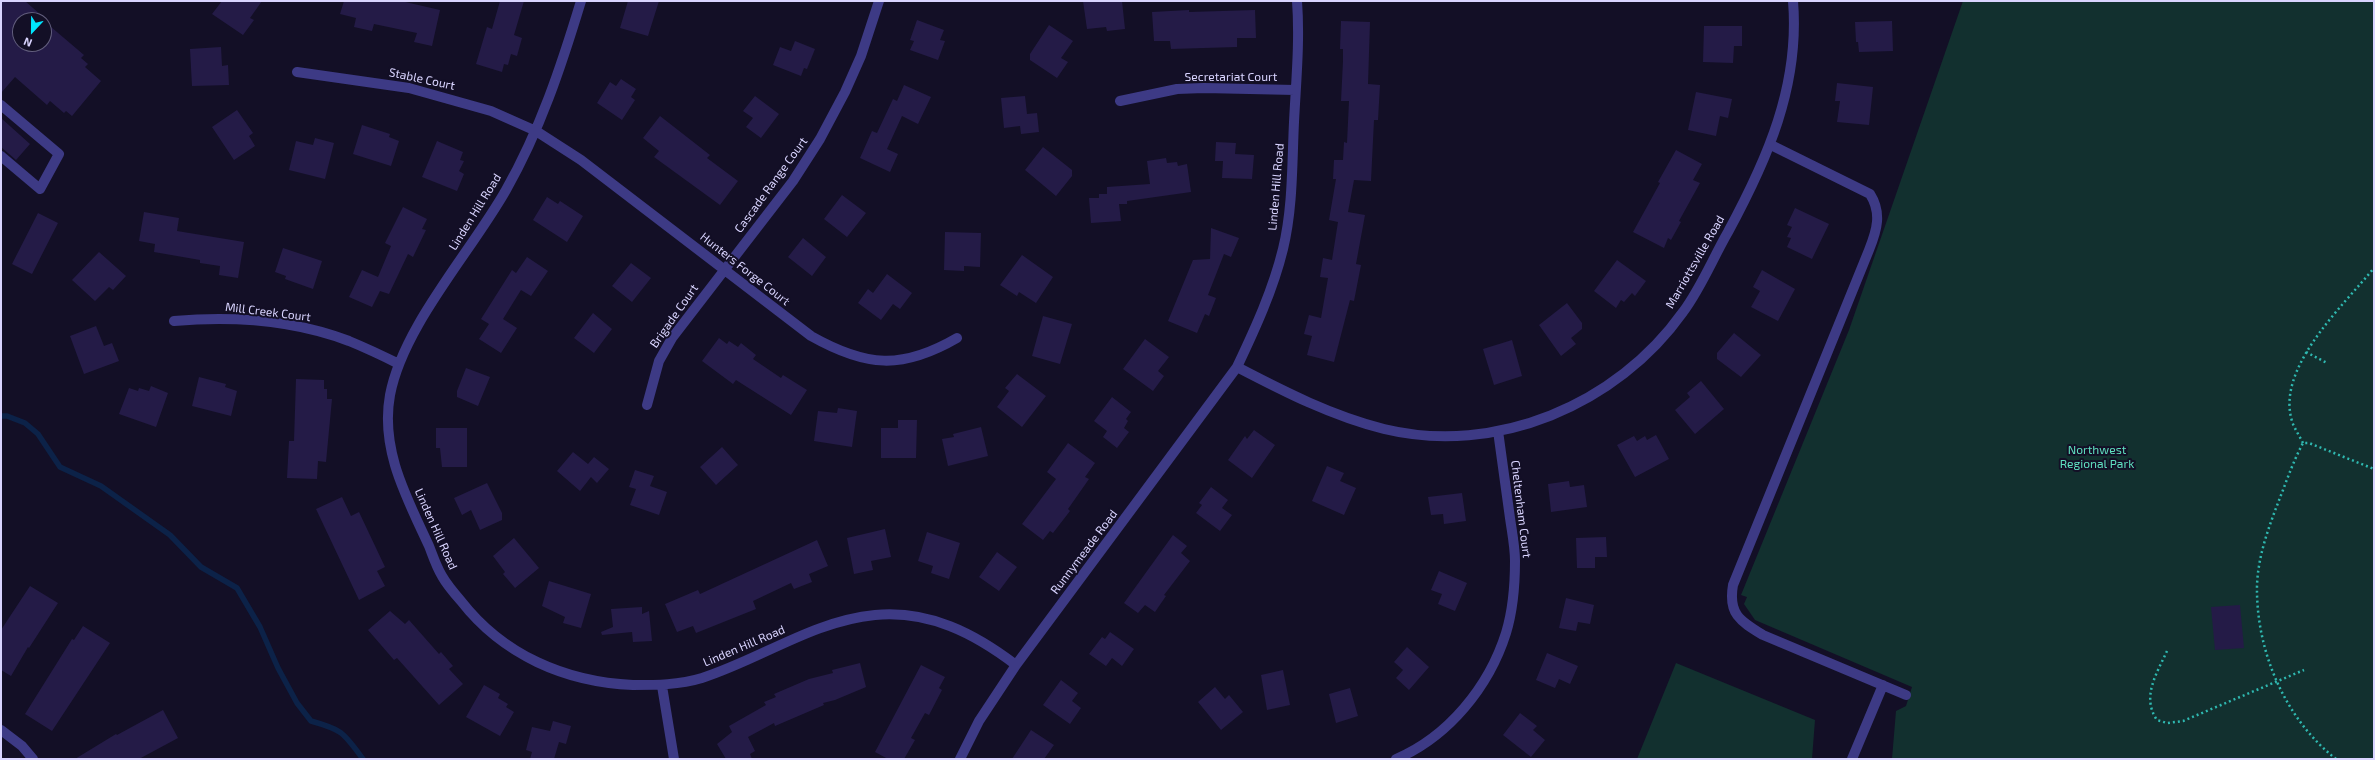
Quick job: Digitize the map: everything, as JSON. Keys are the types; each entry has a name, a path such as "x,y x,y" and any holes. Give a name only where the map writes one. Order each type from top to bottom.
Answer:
{"street":[{"name":"Linden Hill Road","path":"581,1 558,76 536,131 505,191 416,329 399,364 390,395 387,434 395,469 442,577 468,611 502,642 530,660 565,674 612,684 662,686 699,679 734,666 819,628 876,615 902,615 962,630 991,646 1016,665"},
{"name":"Cascade Range Court","path":"724,270 793,181 820,139 845,92 861,56 879,1"},
{"name":"Linden Hill Road","path":"1237,367 1273,283 1283,247 1291,179 1297,1"},
{"name":"Marriottsville Road","path":"1237,367 1295,397 1343,417 1385,429 1421,436 1466,435 1498,431 1535,422 1573,407 1614,382 1651,350 1683,312 1751,189 1771,145 1786,93 1792,53 1792,1"},
{"name":"Stable Court","path":"297,72 409,88 491,111 536,131"},
{"name":"Secretariat Court","path":"1120,101 1177,90 1204,88 1295,90"},
{"path":"1,105 59,154 40,189 1,156"},
{"name":"Hunters Forge Court","path":"536,131 582,160 811,336 834,349 880,361 908,360 933,351 957,338"},
{"path":"1771,145 1870,194 1877,204 1878,216 1876,232 1870,250 1733,585 1730,600 1734,613 1746,624 1763,635 1906,695"},
{"name":"Brigade Court","path":"647,405 659,361 672,338 724,270"},
{"name":"Mill Creek Court","path":"174,320 208,318 243,320 311,330 348,341 399,364"},
{"name":"Runnymeade Road","path":"960,759 979,721 1016,665 1237,367"},
{"name":"Cheltenham Court","path":"1396,759 1418,750 1445,729 1468,704 1491,669 1506,633 1513,596 1515,559 1498,431"},
{"path":"1852,759 1883,685"},
{"path":"662,686 674,759"},
{"path":"1,730 22,746 33,759"}],"path":[{"path":"2336,759 2307,732 2285,699 2261,634 2257,586 2263,549 2275,511 2303,443 2293,423 2290,399 2293,380 2306,352 2374,268"},
{"path":"2306,352 2327,363"},
{"path":"2303,443 2309,443 2374,469"},
{"path":"2167,651 2151,689 2149,702 2157,720 2168,723 2183,721 2277,680 2304,670"}],"green space":[{"name":"Northwest Regional Park","path":"1963,1 2374,1 2374,759 1892,759 1896,711 1906,706 1912,687 1755,620 1744,604 1747,597 1741,595 1849,330"},
{"path":"1676,663 1815,720 1812,759 1637,759"}],"building":[{"path":"1,1 25,1 38,12 12,12 12,52 52,52 52,28 84,55 81,58 88,64 85,67 101,81 72,116 66,111 64,113 50,101 47,105 15,77 1,93"},
{"path":"222,1 262,1 250,18 254,20 243,35 212,14"},
{"path":"344,1 401,1 440,10 432,46 414,42 417,33 374,24 372,31 354,27 356,18 340,14"},
{"path":"500,1 524,1 514,35 522,38 517,56 511,54 508,65 504,64 502,72 476,64 487,27 492,29"},
{"path":"628,1 659,1 648,36 620,28"},
{"path":"1083,1 1122,1 1125,29 1107,31 1106,27 1087,29"},
{"path":"1189,10 1189,12 1255,10 1256,38 1237,38 1237,47 1171,49 1170,41 1154,41 1152,12"},
{"path":"917,20 944,30 940,40 945,41 938,60 910,50 914,41 910,40"},
{"path":"1341,21 1370,22 1368,84 1380,85 1378,120 1374,120 1371,181 1354,180 1348,212 1365,215 1356,264 1361,265 1354,301 1350,300 1334,362 1307,355 1312,336 1304,334 1309,315 1321,318 1328,278 1320,277 1323,258 1332,260 1338,222 1329,220 1336,179 1333,179 1334,160 1343,160 1344,142 1347,143 1349,101 1341,101 1343,49 1340,49"},
{"path":"1892,21 1893,51 1859,52 1858,42 1856,42 1855,22"},
{"path":"1049,25 1073,41 1061,58 1068,62 1057,78 1030,60 1030,54"},
{"path":"1704,26 1742,26 1742,46 1734,46 1733,63 1703,62"},
{"path":"795,41 815,49 807,69 804,68 801,76 773,65 780,47 791,51"},
{"path":"221,47 222,66 228,65 229,85 192,86 190,49"},
{"path":"621,79 636,89 631,97 635,100 622,120 597,103 610,82 616,86"},
{"path":"1837,83 1873,87 1869,125 1837,122 1840,101 1835,101"},
{"path":"904,85 931,97 918,124 902,116 887,149 898,154 890,172 860,158 872,131 877,133 893,99 897,101"},
{"path":"1696,92 1732,99 1728,118 1720,116 1716,136 1688,130"},
{"path":"755,96 779,114 761,138 746,127 753,118 743,111"},
{"path":"1025,96 1027,114 1037,113 1039,132 1021,134 1020,126 1004,128 1001,98"},
{"path":"237,110 253,133 249,136 255,146 234,160 212,127"},
{"path":"660,116 710,155 707,158 738,181 720,205 654,157 659,151 643,138"},
{"path":"1,118 30,144 16,160 1,147"},
{"path":"362,125 390,134 389,137 399,141 391,166 353,154"},
{"path":"315,138 334,143 325,179 289,170 296,141 313,145"},
{"path":"437,141 463,152 460,160 464,161 459,171 464,174 457,191 422,177"},
{"path":"1216,142 1236,143 1235,154 1254,155 1252,179 1222,178 1223,161 1215,161"},
{"path":"1043,147 1072,170 1072,176 1056,196 1025,170"},
{"path":"1676,150 1702,164 1693,180 1700,183 1679,221 1681,222 1671,240 1668,238 1664,248 1633,232"},
{"path":"1166,158 1167,163 1177,162 1178,166 1187,164 1191,192 1127,201 1127,204 1119,204 1121,221 1091,223 1089,198 1099,198 1099,194 1107,194 1107,187 1150,184 1147,161"},
{"path":"842,195 866,213 847,237 824,219"},
{"path":"547,197 558,204 560,201 583,216 567,242 533,220"},
{"path":"403,207 427,219 422,229 426,230 413,257 408,254 389,294 380,291 372,307 349,297 362,270 378,277 391,246 385,243"},
{"path":"1795,208 1829,224 1812,259 1787,247 1791,238 1787,237 1792,227 1787,225"},
{"path":"144,212 179,218 177,231 244,242 238,278 219,275 220,266 200,263 200,260 154,252 155,244 139,241"},
{"path":"38,213 58,223 32,274 12,264"},
{"path":"1211,228 1239,238 1231,257 1224,254 1208,295 1216,298 1209,316 1205,314 1197,333 1168,321 1193,260 1210,259"},
{"path":"945,232 981,233 980,267 964,266 964,271 944,270"},
{"path":"803,238 826,257 812,276 788,257"},
{"path":"283,248 322,261 313,289 285,279 286,276 275,272"},
{"path":"99,252 126,276 113,290 109,287 95,301 72,280"},
{"path":"1022,255 1053,277 1036,303 1019,292 1017,296 1000,285"},
{"path":"527,257 548,271 531,296 521,290 503,319 517,328 501,353 479,339 489,324 481,319 512,270 516,273"},
{"path":"1617,260 1646,281 1635,296 1632,293 1624,302 1621,300 1616,308 1594,291"},
{"path":"631,263 651,278 632,302 612,286"},
{"path":"1762,270 1795,289 1778,321 1751,307 1760,291 1753,287"},
{"path":"887,274 912,293 900,309 893,304 881,320 858,303 868,289 873,293"},
{"path":"1567,303 1582,323 1582,329 1571,338 1576,344 1561,356 1539,325"},
{"path":"593,313 612,329 594,353 574,338"},
{"path":"1043,316 1072,324 1060,364 1032,356"},
{"path":"96,326 104,346 112,343 119,361 84,374 70,336"},
{"path":"1734,333 1761,355 1741,377 1717,359 1717,353"},
{"path":"719,338 727,344 729,341 738,347 741,343 756,355 753,359 781,378 783,375 807,390 791,415 736,380 733,384 702,361"},
{"path":"1145,339 1169,357 1158,371 1164,376 1153,391 1123,369"},
{"path":"1512,340 1522,376 1494,385 1483,349"},
{"path":"466,368 490,377 478,406 457,397 457,391"},
{"path":"1017,374 1046,396 1022,427 997,407 1009,391 1005,388"},
{"path":"199,377 226,384 225,387 237,391 231,416 192,406"},
{"path":"296,379 324,380 324,389 327,389 327,399 332,399 326,462 318,461 317,479 287,478 289,441 294,441"},
{"path":"1701,381 1724,409 1695,434 1675,410 1690,397 1687,393"},
{"path":"151,386 168,393 156,427 119,414 129,388 138,391 139,388 149,391"},
{"path":"1112,397 1131,412 1126,419 1128,421 1124,428 1129,432 1117,448 1103,437 1107,431 1094,421"},
{"path":"838,408 857,411 852,447 814,441 818,411 837,413"},
{"path":"898,420 917,420 916,458 881,458 881,428 898,428"},
{"path":"981,427 988,456 948,466 942,439 954,437 953,434"},
{"path":"436,428 467,428 467,467 442,467 440,448 436,448"},
{"path":"1254,430 1275,445 1252,478 1228,460 1245,436 1247,439"},
{"path":"1656,435 1669,459 1635,477 1617,445 1634,436 1637,441 1645,436 1647,440"},
{"path":"1068,443 1095,463 1085,477 1089,479 1068,509 1070,511 1053,533 1050,531 1043,540 1022,524 1056,479 1047,472"},
{"path":"722,447 738,465 716,485 700,467"},
{"path":"573,452 588,464 594,457 609,469 597,483 591,477 580,491 557,471"},
{"path":"1327,466 1344,473 1340,481 1356,488 1344,515 1312,501"},
{"path":"635,470 654,476 650,486 667,492 659,515 630,505 636,489 629,487"},
{"path":"1569,481 1570,487 1584,485 1587,507 1551,512 1548,484"},
{"path":"487,483 502,513 502,520 480,530 471,510 462,515 454,498"},
{"path":"1211,487 1228,500 1222,508 1232,515 1220,531 1196,513 1202,505 1199,503"},
{"path":"1462,493 1466,521 1444,524 1443,514 1431,515 1428,497"},
{"path":"342,497 351,516 359,512 385,567 377,571 385,586 359,600 316,509"},
{"path":"885,529 891,557 871,561 873,570 854,574 847,538"},
{"path":"927,532 960,543 949,579 931,573 933,566 918,561"},
{"path":"1173,535 1187,546 1181,553 1190,561 1164,595 1166,596 1155,612 1145,605 1138,613 1124,603"},
{"path":"1606,537 1607,557 1595,557 1595,568 1577,568 1576,538"},
{"path":"514,538 539,568 515,588 503,574 505,572 493,556"},
{"path":"817,540 828,566 809,574 812,582 794,589 791,583 753,601 756,609 696,633 693,626 677,632 665,604 698,590 700,594"},
{"path":"997,552 1017,567 999,591 979,577"},
{"path":"1439,571 1467,583 1455,611 1438,604 1442,594 1431,590"},
{"path":"549,581 591,594 581,628 563,623 565,617 542,606"},
{"path":"30,586 58,603 29,648 28,647 11,676 1,670 1,630"},
{"path":"1566,598 1594,605 1590,624 1578,622 1576,631 1559,628"},
{"path":"2240,605 2244,648 2215,650 2211,607"},
{"path":"642,607 642,614 649,611 652,641 633,642 632,632 602,635 601,632 613,627 611,609"},
{"path":"390,611 405,624 409,620 439,654 441,652 453,666 449,669 463,684 439,705 397,658 394,660 368,630"},
{"path":"83,626 110,643 52,731 25,714 72,639 74,640"},
{"path":"1110,632 1134,649 1122,666 1112,658 1106,666 1089,654 1102,637 1105,639"},
{"path":"1407,647 1429,667 1409,690 1396,678 1403,670 1394,662"},
{"path":"1547,653 1578,666 1570,684 1559,679 1555,688 1536,680"},
{"path":"860,663 866,687 835,700 823,703 824,705 775,726 774,723 748,737 755,751 750,754 752,759 726,759 717,744 732,732 729,726 766,705 764,702 776,697 774,694 809,679 833,673 832,670"},
{"path":"921,665 945,677 939,688 942,690 929,715 925,713 911,738 915,740 904,759 888,759 875,752"},
{"path":"1283,670 1290,705 1267,710 1261,675"},
{"path":"1061,680 1078,693 1072,701 1081,708 1070,724 1043,705"},
{"path":"484,685 500,694 498,698 508,704 506,707 514,712 500,736 466,717"},
{"path":"1215,687 1225,699 1229,695 1243,712 1221,730 1198,702"},
{"path":"1350,688 1358,716 1336,723 1329,694"},
{"path":"163,710 178,738 139,759 75,759 116,734 117,735"},
{"path":"1520,713 1537,726 1533,730 1545,740 1531,757 1503,735"},
{"path":"553,721 571,726 566,744 559,742 554,759 530,759 532,752 526,750 532,727 550,731"},
{"path":"1031,730 1054,745 1044,759 1012,759"}],"waterway":[{"path":"1,416 7,416 25,423 38,434 60,467 101,486 170,535 201,567 237,588 260,627 278,668 297,703 311,721 330,727 342,733 363,759"}]}
